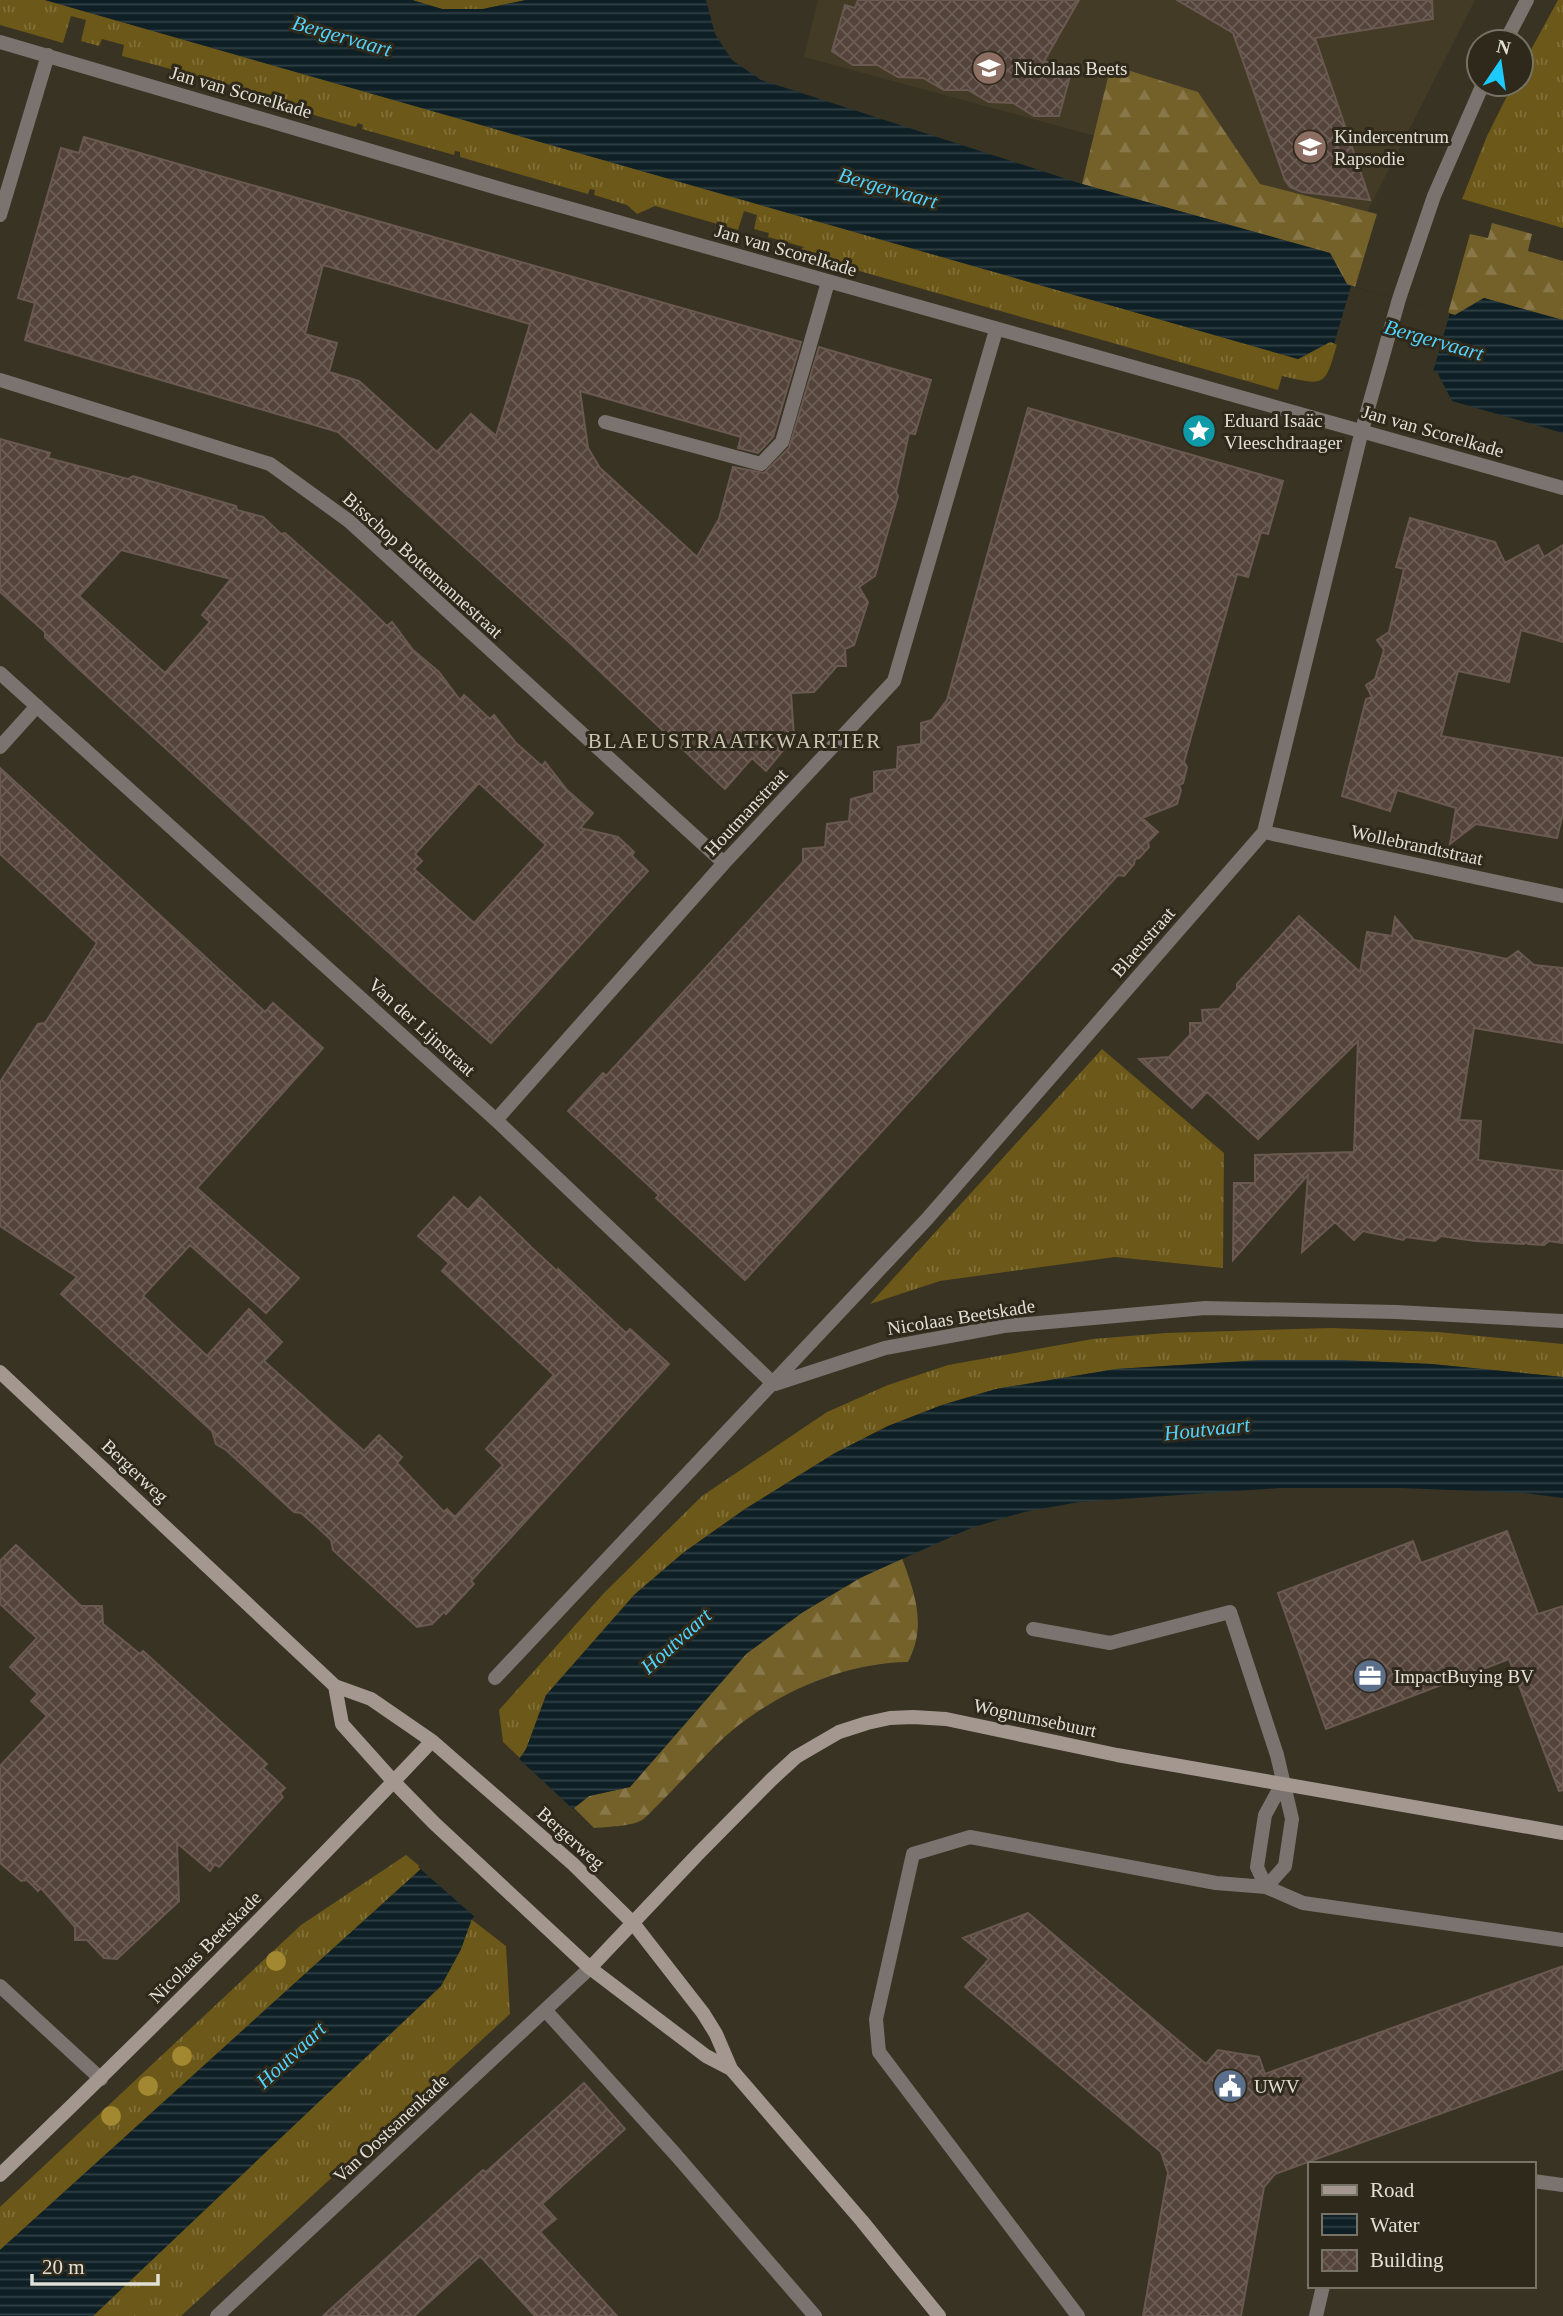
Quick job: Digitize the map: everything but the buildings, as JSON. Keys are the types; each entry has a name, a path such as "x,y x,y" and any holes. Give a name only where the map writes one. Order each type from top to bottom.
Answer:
{"main road":[{"name":"Bergerweg","path":"0,1372 335,1686 371,1699 432,1741 573,1864 633,1923 703,2013 716,2034 730,2069 862,2221 939,2316"},
{"name":"Bergerweg","path":"335,1686 342,1724 447,1835 590,1968 706,2056 730,2069"},
{"name":"Wognumsebuurt","path":"590,1968 698,1854 796,1758 839,1732 890,1718 946,1719 1117,1755 1563,1833"},
{"name":"Nicolaas Beetskade","path":"0,2175 101,2079 432,1741"}],"street":[{"path":"1512,28 1527,0"},
{"name":"Jan van Scorelkade","path":"0,41 488,185 1563,488"},
{"path":"0,215 48,55"},
{"name":"Blaeustraat","path":"774,1384 928,1219 1264,832 1362,430 1399,299 1434,196 1476,98"},
{"path":"605,422 761,464 782,442 828,282"},
{"name":"Houtmanstraat","path":"496,1120 724,863 894,681 996,330"},
{"name":"Bisschop Bottemannestraat","path":"0,380 270,464 349,521 724,863"},
{"name":"Van der Lijnstraat","path":"0,673 496,1120 774,1384"},
{"path":"0,747 37,706"},
{"name":"Wollebrandtstraat","path":"1264,832 1563,896"},
{"name":"Nicolaas Beetskade","path":"495,1678 774,1384 886,1348 1004,1326 1191,1309 1396,1312 1563,1321"},
{"path":"1033,1629 1110,1643 1230,1612 1277,1755 1292,1819 1285,1866 1266,1887"},
{"path":"1266,1887 1257,1867 1265,1815 1282,1784"},
{"path":"1078,2316 879,2052 876,2019 913,1854 970,1837 1216,1883 1266,1887 1303,1902 1563,1940"},
{"name":"Van Oostsanenkade","path":"217,2316 590,1968"},
{"path":"0,1986 101,2079"},
{"path":"546,2011 676,2155 815,2316"},
{"path":"1535,2181 1563,2185"},
{"path":"1316,2316 1323,2288"}],"shaded area":[{"path":"818,0 1475,0 1362,222 1103,138 804,57"}],"green space":[{"path":"0,0 45,0 1298,359 1330,342 1337,344 1326,376 1321,380 1315,382 1282,376 1278,390 796,253 804,247 768,237 769,233 754,229 757,215 744,211 738,230 655,206 637,214 627,205 594,195 595,190 590,189 588,194 460,157 460,152 455,151 454,155 362,129 363,125 358,123 356,127 264,101 249,103 238,87 122,56 124,45 102,39 99,46 81,41 86,20 71,16 63,43 0,25"},
{"path":"412,0 526,0 483,9 442,9"},
{"path":"1558,0 1563,0 1563,228 1462,199 1487,136 1506,98 1535,98 1535,42"},
{"path":"1111,65 1198,92 1260,184 1377,214 1355,287 1347,285 1330,253 1082,184"},
{"path":"1492,223 1532,234 1528,251 1563,261 1563,320 1484,298 1455,315 1448,313 1470,234 1488,238"},
{"path":"1102,1049 1224,1153 1223,1268 1115,1257 940,1281 870,1304"},
{"path":"1331,1328 1438,1332 1563,1344 1563,1377 1431,1364 1263,1360 1116,1369 996,1389 942,1405 888,1426 835,1453 745,1509 683,1553 634,1595 521,1759 503,1742 499,1710 604,1593 702,1496 827,1412 888,1385 948,1365 1093,1339 1166,1333"},
{"path":"902,1558 915,1597 918,1623 914,1649 908,1662 854,1669 828,1677 802,1687 754,1714 713,1748 638,1822 594,1828 574,1808 589,1796 630,1787 746,1654 803,1612 860,1578"},
{"path":"406,1855 422,1868 0,2250 0,2207 301,1925"},
{"path":"471,1919 506,1946 510,2014 181,2316 93,2316 441,1986 461,1949"}],"water":[{"name":"Bergervaart","path":"45,0 412,0 442,9 483,9 526,0 706,0 715,34 732,60 761,80 1082,184 1330,253 1347,284 1355,287 1455,315 1484,298 1563,320 1563,433 1452,401 1437,372 1330,342 1298,359"},
{"name":"Houtvaart","path":"1263,1360 1431,1364 1563,1377 1563,1498 1524,1493 1401,1488 1279,1488 1079,1502 1024,1512 971,1528 860,1578 803,1612 746,1654 630,1787 589,1796 574,1808 472,1919 461,1949 441,1986 93,2316 0,2316 0,2250 422,1868 501,1785 526,1749 546,1695 634,1595 683,1553 745,1509 835,1453 888,1426 942,1405 996,1389 1116,1369"}],"pier":[{"path":"1351,286 1450,313 1433,372 1334,344"},
{"path":"517,1757 574,1810 476,1918 418,1867 498,1783"}],"place":[{"name":"Nicolaas Beets","path":"989,68"},
{"name":"Kindercentrum Rapsodie","path":"1310,147"},
{"name":"Eduard Isaäc Vleeschdraager","path":"1199,431"},
{"name":"ImpactBuying BV","path":"1370,1676"},
{"name":"UWV","path":"1230,2086"}],"district":[{"name":"BLAEUSTRAATKWARTIER","path":"735,741"}]}
